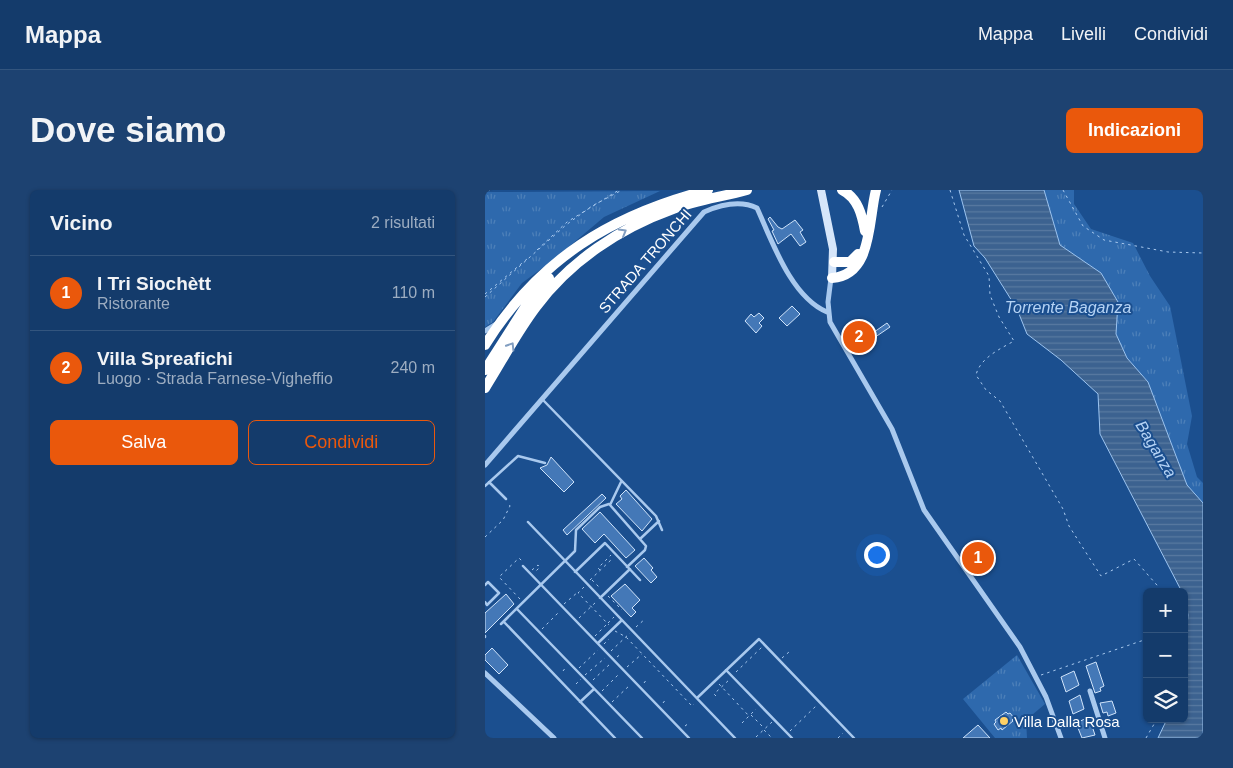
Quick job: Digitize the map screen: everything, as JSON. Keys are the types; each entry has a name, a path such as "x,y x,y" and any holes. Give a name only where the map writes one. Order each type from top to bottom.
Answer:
{"highway":[{"path":"485,345 502,318 516,301 577,245 650,207 709,190"},
{"path":"485,388 535,308 569,270 594,250 621,232 675,208 747,190"},
{"path":"834,262 842,263 855,259 862,249 865,231 862,214 856,203 842,190"},
{"path":"831,278 846,275 859,261 865,250 876,190"},
{"path":"485,370 542,284 571,256 603,232"}],"street":[{"path":"821,190 834,262 827,312 830,322 892,429 931,523 1006,625 1036,677 1057,723 1061,738"},
{"name":"STRADA TRONCHI","path":"485,464 704,212 717,207 743,204 757,208 774,250 788,275 816,306 827,312"},
{"path":"485,331 502,318"},
{"path":"485,673 554,738"},
{"path":"1090,691 1105,738"}],"lane":[{"path":"541,399 659,521 662,530"},
{"path":"485,486 518,456 545,463"},
{"path":"489,482 506,499"},
{"path":"501,624 522,601 575,551 577,530 601,507 609,504 621,482"},
{"path":"600,598 646,549 645,543 641,538 609,504"},
{"path":"641,538 659,521"},
{"path":"528,522 735,738"},
{"path":"575,572 605,543 640,580"},
{"path":"524,565 689,738"},
{"path":"485,585 488,582 499,593 487,605 485,602"},
{"path":"517,608 642,738"},
{"path":"599,643 622,620"},
{"path":"504,622 615,738"},
{"path":"697,698 759,639 854,738"},
{"path":"727,670 792,738"},
{"path":"580,702 594,688"}],"path":[{"path":"485,294 529,258 567,222 619,190"},
{"path":"485,297 578,216 622,190"},
{"path":"879,210 892,190"},
{"path":"950,190 964,235 989,276 990,295 999,317 1014,341 991,355 977,368 976,375 986,390 1000,401 1063,508 1069,526 1101,576 1134,559 1159,588"},
{"path":"1063,190 1083,226 1103,240 1168,252 1203,253"},
{"path":"485,537 509,512 510,506 506,499"},
{"path":"600,570 598,568 614,553"},
{"path":"522,601 499,577 519,558 524,565"},
{"path":"539,631 564,608 564,604 577,592"},
{"path":"576,620 600,598"},
{"path":"607,624 594,636 610,652"},
{"path":"578,669 609,639"},
{"path":"1036,677 1143,640"},
{"path":"716,696 714,694 765,645"},
{"path":"777,654 781,659 789,652"},
{"path":"591,682 622,653"},
{"path":"599,694 642,654"},
{"path":"563,671 569,665"},
{"path":"641,685 647,680"},
{"path":"660,705 666,699"},
{"path":"787,733 819,703"},
{"path":"743,723 759,707"},
{"path":"751,715 772,738"},
{"path":"756,737 773,721"},
{"path":"683,728 689,723"},
{"path":"1146,738 1155,723"},
{"path":"838,738 845,731"}],"green space":[{"path":"485,190 490,192 660,191 604,217 552,261 522,283 493,322 485,327"},
{"path":"1044,190 1074,190 1074,204 1091,229 1133,243 1150,276 1170,306 1192,416 1187,444 1197,477 1203,483 1203,503 1187,485 1148,382 1127,358 1116,334 1118,302 1101,273 1060,245"},
{"path":"1017,655 1045,704 1026,720 1027,738 995,738 963,699"}],"water":[{"name":"Torrente Baganza","path":"959,190 1044,190 1060,245 1101,273 1118,302 1116,334 1127,358 1148,382 1187,485 1203,503 1203,738 1158,738 1165,723 1188,723 1188,588 1180,588 1100,434 1098,394 1061,360 1027,334 1017,309 985,258 974,246"}],"building":[{"path":"770,217 782,229 795,220 803,230 800,232 806,242 800,246 791,234 778,244 768,219"},
{"path":"792,306 800,314 787,326 779,318"},
{"path":"759,313 764,318 759,323 762,326 756,333 745,321 751,314 754,317"},
{"path":"887,323 890,327 868,342 866,338 856,345 850,336 862,329 867,337"},
{"path":"551,457 574,482 564,492 540,468 547,465"},
{"path":"626,490 652,519 642,531 616,504 622,499 620,496"},
{"path":"602,494 606,498 567,535 563,530"},
{"path":"600,512 635,550 626,558 604,534 595,543 582,529"},
{"path":"644,558 653,568 651,570 657,577 651,583 635,566"},
{"path":"625,584 640,600 632,608 636,612 631,617 611,596"},
{"path":"506,594 514,604 485,633 485,613"},
{"path":"492,648 508,665 499,674 485,660 485,655"},
{"path":"1096,662 1104,686 1100,688 1101,691 1095,693 1086,666"},
{"path":"1074,671 1079,685 1066,692 1061,677"},
{"path":"1080,695 1084,709 1073,714 1069,701"},
{"path":"1112,701 1116,713 1108,716 1107,712 1103,713 1100,703"},
{"name":"Villa Dalla Rosa","path":"1006,712 1010,713 1014,718 1013,721 1002,730 1001,728 998,730 994,724 995,720"},
{"path":"1089,717 1095,735 1082,738 1076,723"},
{"path":"978,725 990,738 963,738"}],"place":[{"name":"Villa Spreafichi","path":"859,337"},
{"name":"I Tri Siochètt","path":"978,558"},
{"name":"Villa Dalla Rosa","path":"1004,721"}],"water label":[{"name":"Baganza","path":"1156,449"}]}
